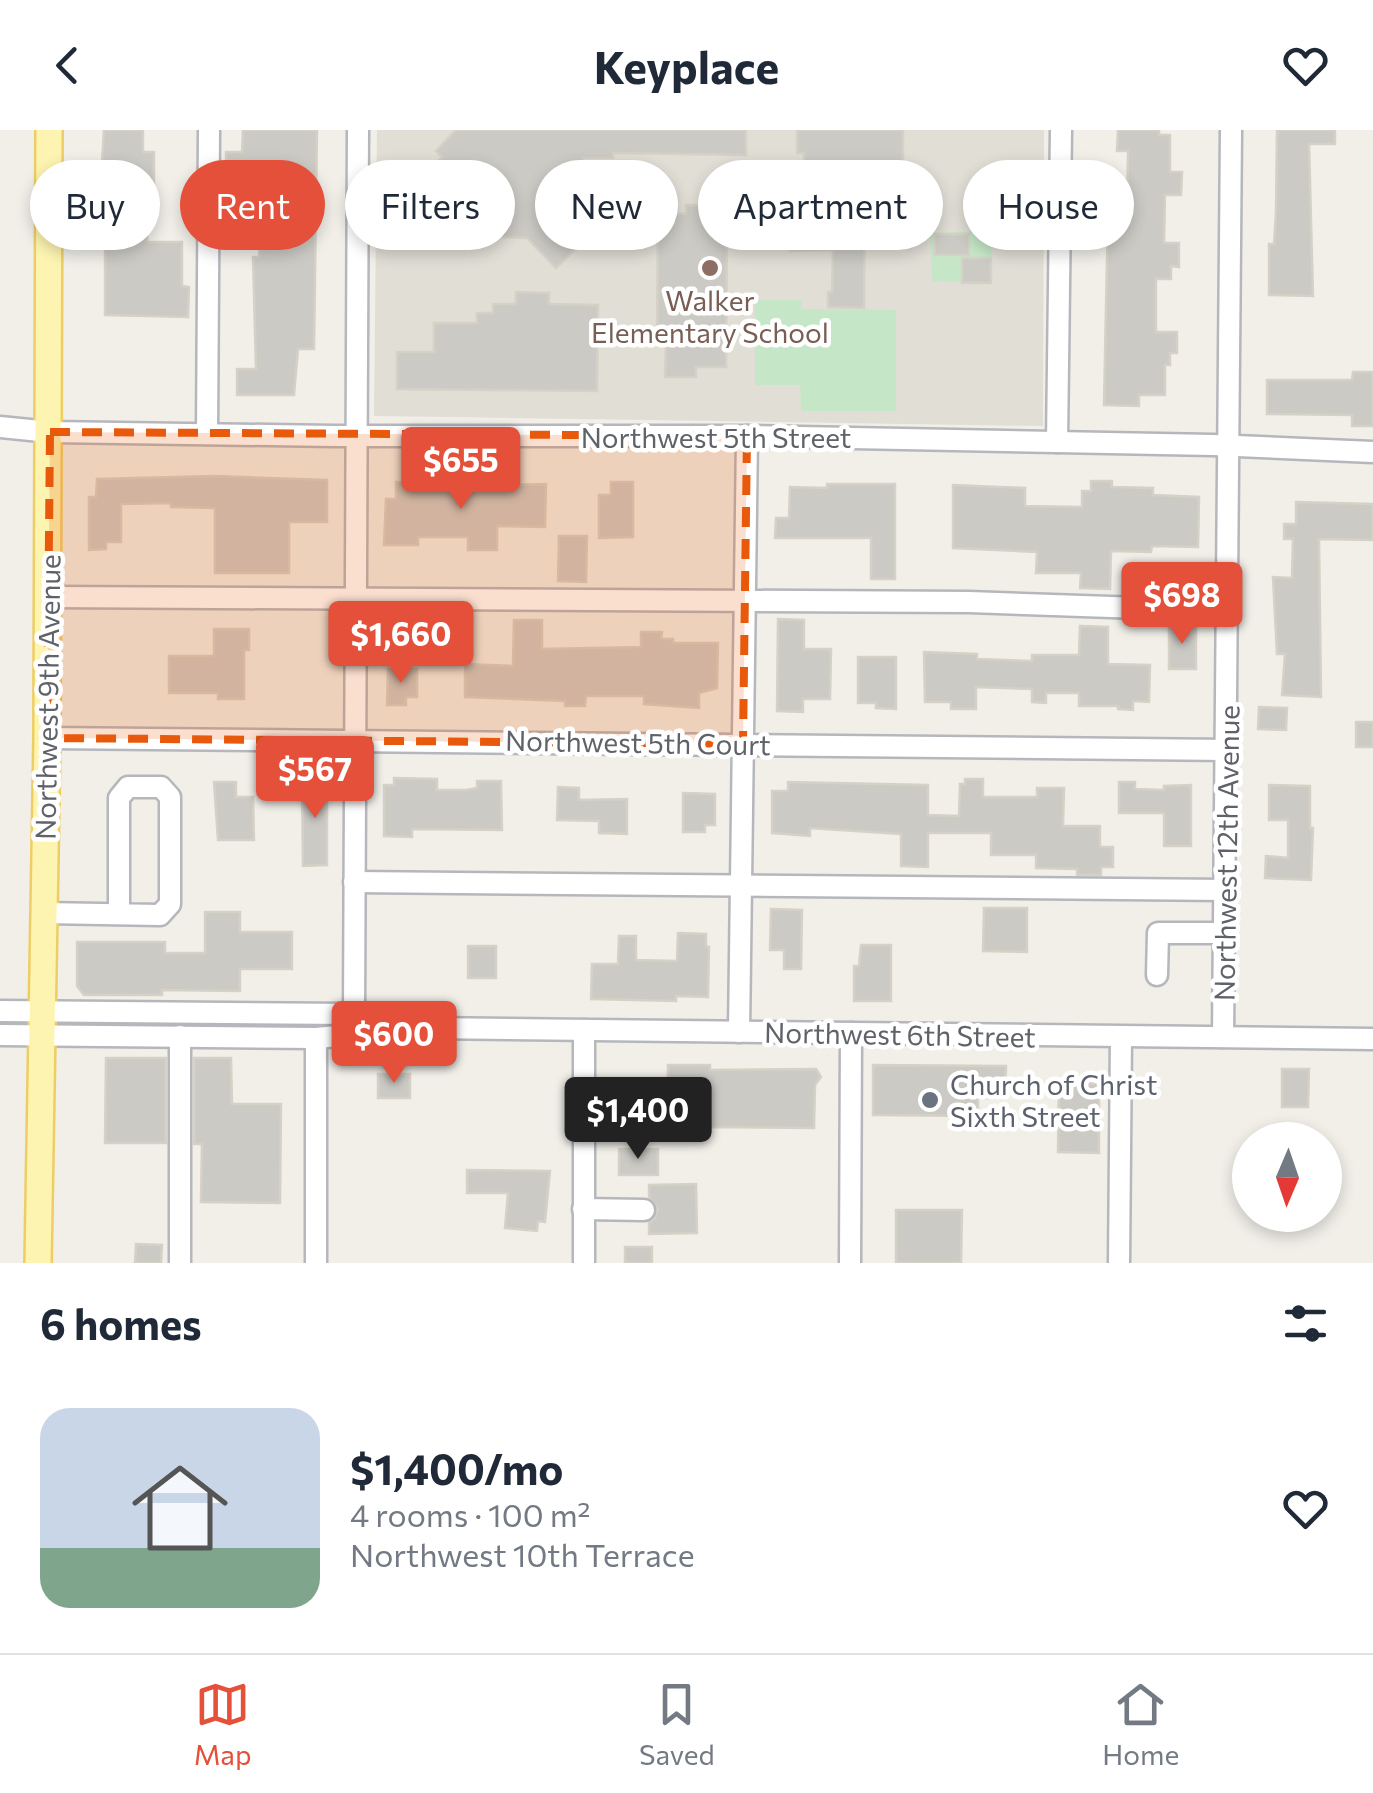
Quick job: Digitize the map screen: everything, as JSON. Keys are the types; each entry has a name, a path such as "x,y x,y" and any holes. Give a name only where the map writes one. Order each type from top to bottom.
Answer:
{"main road":[{"name":"Northwest 9th Avenue","path":"38,1263 50,432 49,130"}],"street":[{"path":"207,434 210,130"},
{"path":"354,1014 358,130"},
{"path":"1057,442 1061,130"},
{"name":"Northwest 12th Avenue","path":"1223,1037 1232,130"},
{"name":"Northwest 5th Street","path":"0,427 50,432 356,436 747,436 1373,452"},
{"path":"739,1032 747,436"},
{"path":"48,597 969,602 1228,610"},
{"name":"Northwest 5th Court","path":"47,738 1228,750"},
{"path":"42,912 119,914 160,915 170,904 170,798 160,788 128,787 119,798 119,914"},
{"path":"354,882 1226,890"},
{"path":"1157,975 1158,933 1225,934"},
{"name":"Northwest 6th Street","path":"0,1011 40,1023 180,1036 316,1038 428,1028 1373,1039"},
{"name":"Northwest 6th Street","path":"0,1035 40,1023 354,1014 428,1028"},
{"path":"584,1030 584,1263"},
{"path":"850,1263 851,1033"},
{"path":"180,1036 180,1263"},
{"path":"1119,1263 1121,1037"},
{"path":"316,1038 316,1263"},
{"path":"583,1208 644,1210"}],"highlighted area":[{"path":"50,432 747,436 743,744 47,738"}],"shaded area":[{"name":"Walker Elementary School","path":"377,130 1044,130 1044,160 963,160 963,250 1044,250 1043,426 374,416 376,250 515,250 515,160 377,160"}],"green space":[{"path":"963,232 963,250 991,250 992,283 932,281 931,250 943,250 943,233"},
{"path":"755,300 801,300 802,309 896,310 896,411 801,411 800,385 755,385"}],"building":[{"path":"104,130 143,130 143,152 154,152 154,160 102,160"},
{"path":"243,130 317,130 317,160 226,160 226,152 242,152"},
{"path":"456,130 746,130 746,155 613,153 613,158 535,160 535,246 527,238 515,238 515,160 439,160 442,157 436,151"},
{"path":"797,130 903,130 903,160 804,160 804,153 797,153"},
{"path":"1118,130 1159,130 1159,135 1170,135 1170,172 1182,172 1181,195 1165,195 1164,243 1179,243 1179,267 1171,266 1171,279 1156,279 1156,332 1177,332 1177,353 1170,353 1170,365 1165,365 1165,395 1139,395 1139,406 1104,405 1107,250 1134,250 1134,160 1128,160 1128,151 1117,151"},
{"path":"1277,130 1335,130 1335,144 1309,144 1313,296 1269,295 1269,244 1274,244 1276,213"},
{"path":"686,205 698,205 698,250 727,250 726,367 696,367 696,377 665,377 666,345 657,345 658,250 678,250 678,214 686,214"},
{"path":"943,234 963,234 963,250 969,250 969,255 935,255 935,250 943,250"},
{"path":"160,242 180,242 182,286 189,287 188,317 105,315 105,250 160,250"},
{"path":"259,250 315,250 314,349 298,349 294,395 237,395 237,369 256,369 253,257 259,257"},
{"path":"539,250 574,250 556,268"},
{"path":"833,250 865,250 864,308 828,307 828,292 832,292"},
{"path":"962,258 991,258 991,283 962,283"},
{"path":"516,292 549,293 549,304 598,305 597,391 397,389 397,352 434,352 434,323 477,323 477,313 493,313 493,304 516,304"},
{"path":"1353,372 1373,372 1373,426 1352,426 1352,415 1267,414 1267,380 1352,380"},
{"path":"215,476 327,480 327,522 289,522 289,573 215,573 215,508 171,507 171,503 121,504 121,542 106,542 106,549 89,550 89,497 96,497 97,479"},
{"path":"1091,481 1112,481 1112,487 1153,488 1153,495 1199,497 1198,547 1152,546 1151,552 1111,551 1110,589 1080,588 1081,573 1036,573 1037,552 953,548 953,485 1025,488 1025,506 1082,507 1082,491 1091,491"},
{"path":"396,482 461,482 461,486 546,484 545,527 497,526 497,550 468,550 468,537 418,537 418,545 384,545 386,499 396,499"},
{"path":"611,482 633,482 633,537 599,538 599,495 611,495"},
{"path":"827,484 895,484 895,579 871,579 871,538 775,538 776,518 789,518 790,487 827,488"},
{"path":"1296,502 1373,504 1373,540 1319,539 1321,697 1282,695 1285,654 1277,654 1273,577 1292,578 1293,539 1284,539 1284,524 1296,524"},
{"path":"559,536 587,536 586,582 558,581"},
{"path":"778,619 804,620 804,649 831,649 830,699 803,699 803,712 777,711"},
{"path":"514,620 542,620 542,649 641,647 641,632 662,632 661,639 673,639 673,643 718,643 717,688 699,693 699,708 644,704 644,696 586,696 585,706 565,706 565,701 465,697 465,664 513,666"},
{"path":"1169,625 1196,625 1196,669 1169,669"},
{"path":"1080,626 1108,627 1108,664 1150,665 1149,702 1133,701 1133,710 1079,706 1079,693 1046,693 1046,703 1032,702 1032,689 976,687 976,709 951,709 951,702 925,702 924,652 1032,661 1032,655 1079,655"},
{"path":"214,629 249,629 249,650 244,650 244,699 218,699 218,693 169,693 169,656 214,656"},
{"path":"858,657 896,657 896,709 858,703"},
{"path":"388,669 417,669 417,697 406,697 406,705 387,705"},
{"path":"1259,707 1287,708 1286,730 1258,729"},
{"path":"1356,722 1373,722 1373,747 1356,747"},
{"path":"302,777 327,778 327,865 303,866"},
{"path":"394,778 437,779 437,790 466,790 477,788 477,781 501,781 502,830 412,829 412,837 384,836 384,785 394,785"},
{"path":"965,779 983,779 983,797 1037,797 1037,788 1064,788 1063,826 1100,826 1100,847 1113,847 1113,867 1101,867 1101,875 1077,875 1077,869 1036,868 1036,855 991,855 991,833 928,833 928,867 901,866 901,834 810,828 810,836 772,833 772,791 788,791 788,782 928,785 928,815 959,816 960,784 965,784"},
{"path":"214,782 236,782 236,797 253,797 254,840 218,840"},
{"path":"1119,782 1135,782 1135,789 1164,790 1164,786 1191,785 1191,846 1164,846 1164,813 1119,813"},
{"path":"1269,785 1310,786 1311,880 1265,878 1266,856 1288,858 1288,820 1269,820"},
{"path":"558,787 579,788 579,800 627,799 627,834 599,833 599,821 557,820"},
{"path":"683,793 715,794 715,825 705,825 705,832 683,832"},
{"path":"984,908 1027,908 1027,952 983,951"},
{"path":"771,909 802,910 801,969 784,969 784,950 770,950"},
{"path":"205,912 240,912 240,932 292,932 292,969 240,969 240,991 84,995 77,986 77,942 165,942 165,953 205,953"},
{"path":"678,933 706,934 708,997 676,996 676,1001 591,999 592,964 618,964 619,936 636,936 636,960 677,961"},
{"path":"861,945 891,945 891,1001 854,1001 854,966 859,966"},
{"path":"468,946 496,946 496,978 468,978"},
{"path":"106,1058 166,1058 166,1143 105,1143"},
{"path":"194,1058 231,1058 232,1104 281,1104 280,1203 201,1202 202,1144 194,1144"},
{"path":"668,1065 710,1065 710,1070 816,1069 821,1077 815,1085 814,1128 710,1127 710,1132 667,1132"},
{"path":"873,1065 1006,1066 1005,1098 978,1098 978,1116 873,1115"},
{"path":"1282,1069 1309,1069 1308,1107 1282,1107"},
{"path":"378,1074 410,1074 410,1098 378,1098"},
{"path":"1059,1082 1099,1084 1099,1153 1058,1152"},
{"path":"619,1149 658,1149 658,1175 619,1175"},
{"path":"467,1170 550,1171 545,1222 538,1221 537,1231 505,1228 508,1193 467,1193"},
{"path":"696,1184 697,1233 649,1234 649,1223 658,1209 649,1197 649,1185"},
{"path":"896,1210 962,1210 961,1263 896,1263"},
{"path":"136,1244 162,1245 161,1263 135,1263"},
{"path":"625,1247 652,1247 652,1263 625,1263"}],"place":[{"name":"Walker Elementary School","path":"710,268"},
{"name":"Church of Christ Sixth Street","path":"930,1100"}]}
